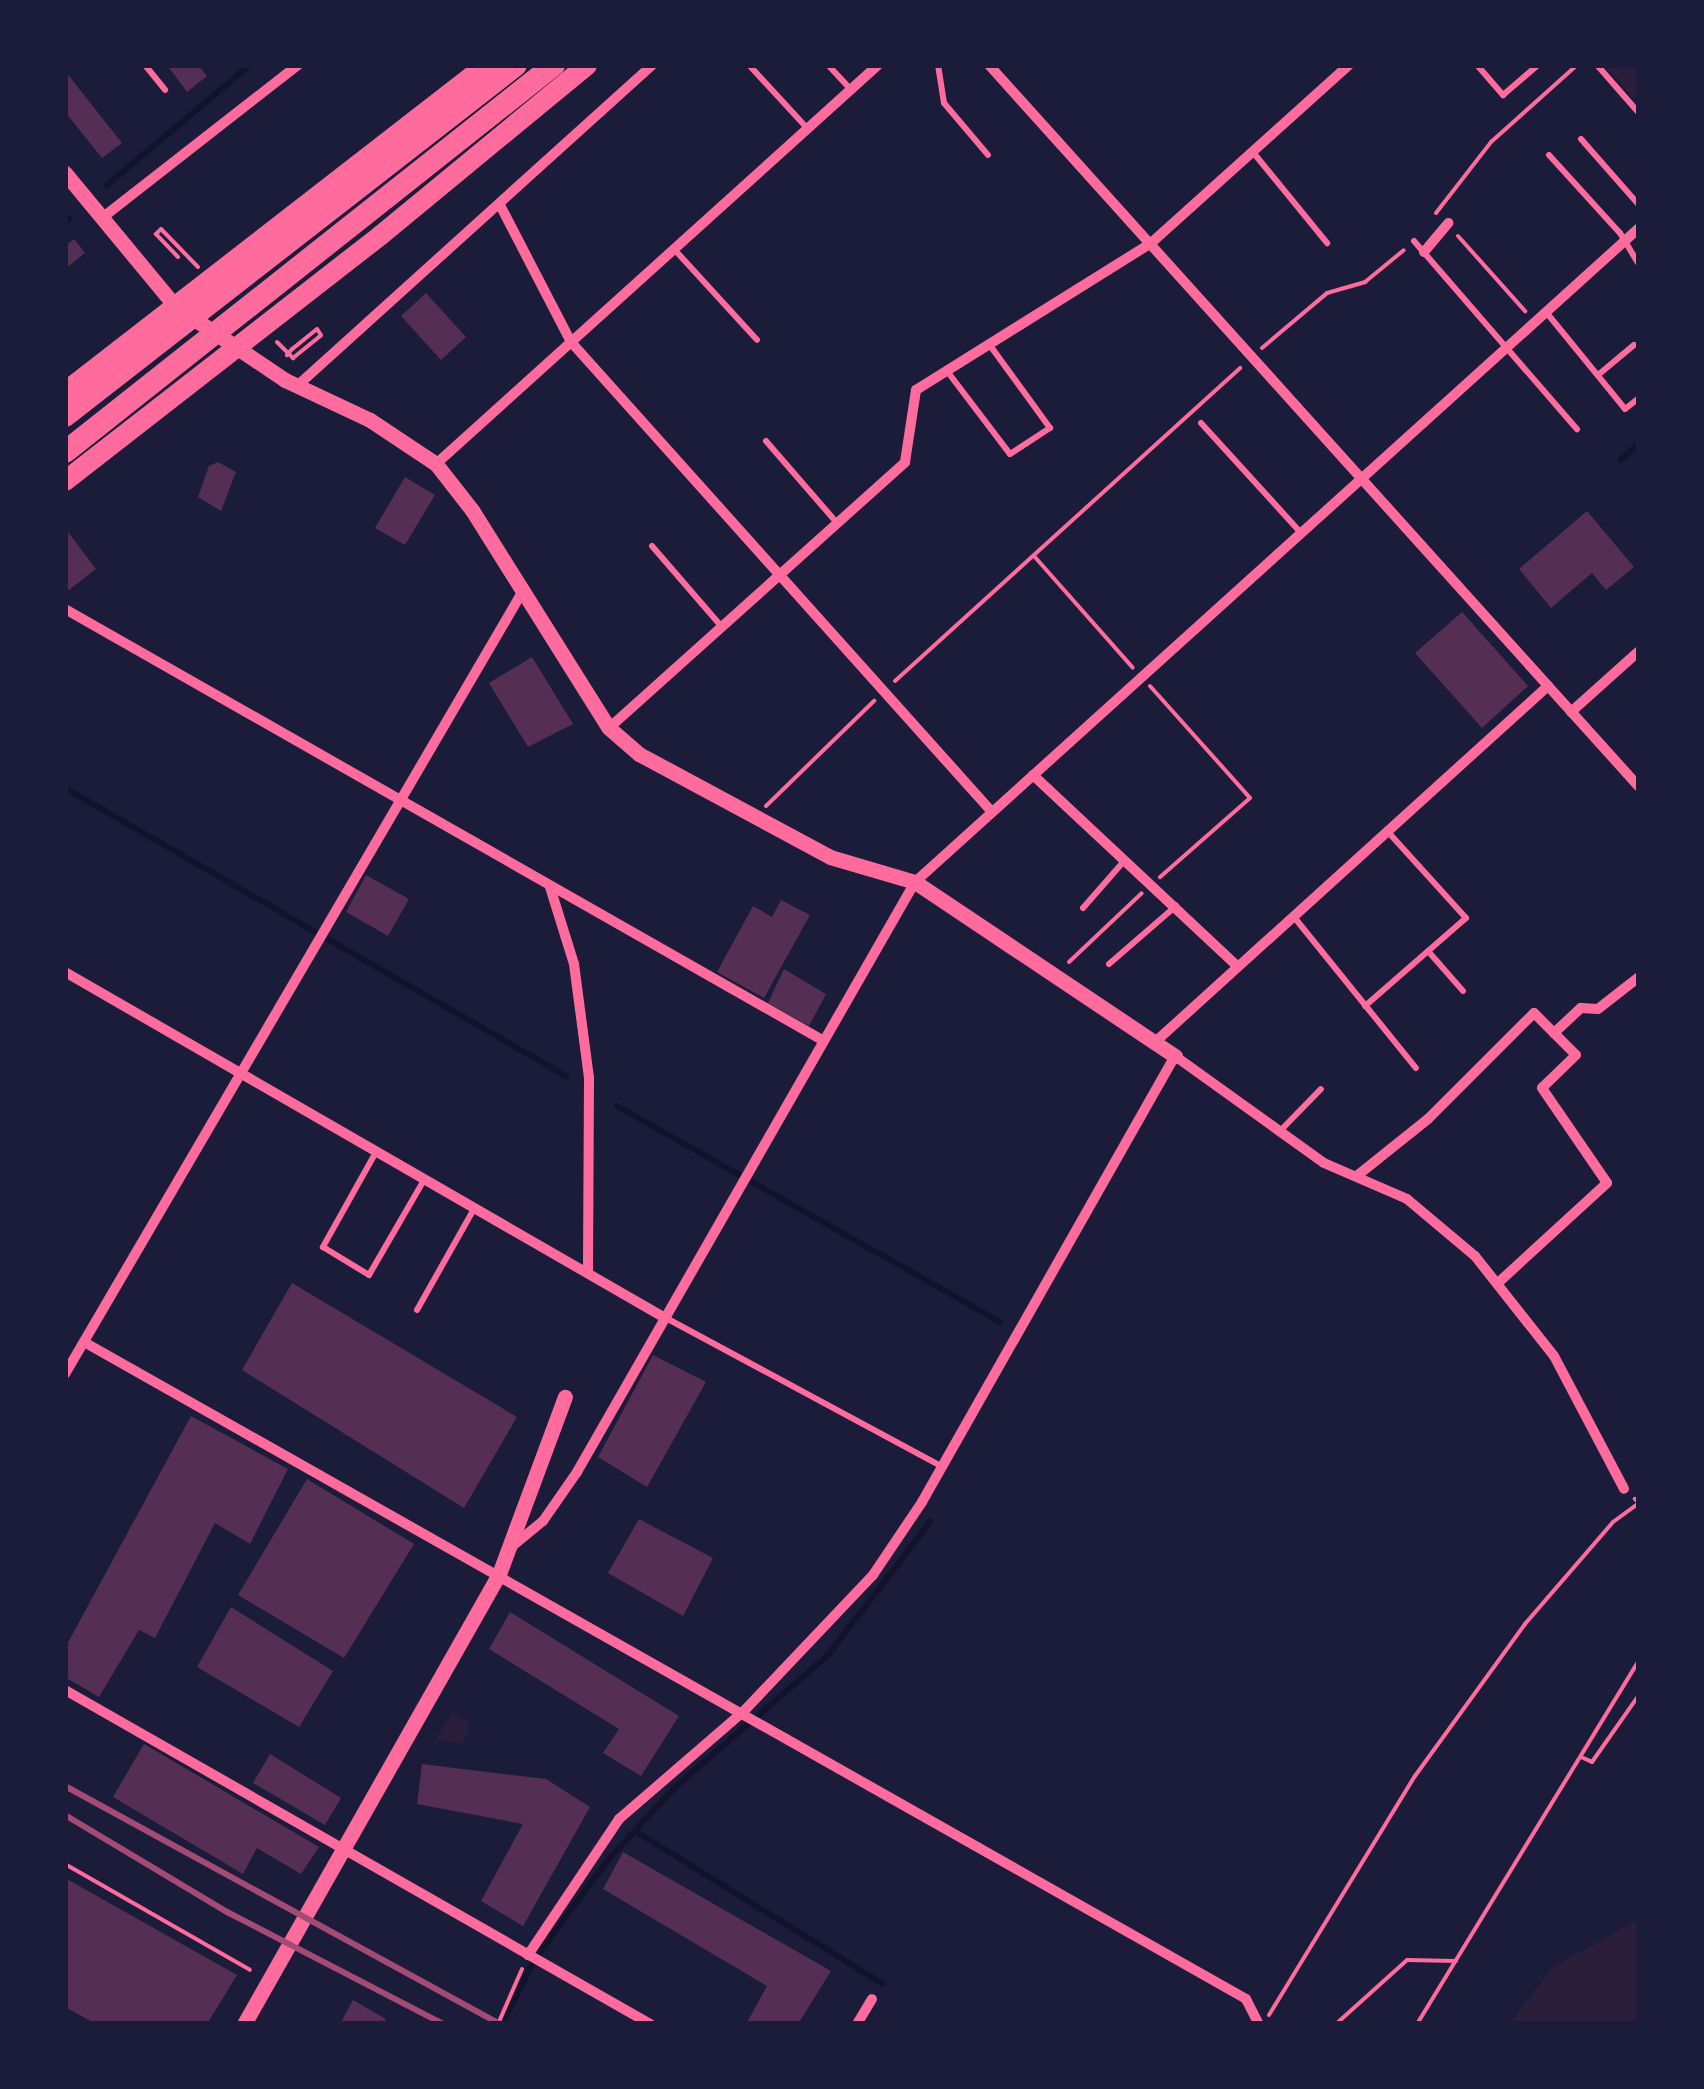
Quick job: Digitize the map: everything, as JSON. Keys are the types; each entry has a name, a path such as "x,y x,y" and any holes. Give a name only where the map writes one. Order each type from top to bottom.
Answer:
{"highway":[{"path":"65,392 486,65"},
{"path":"65,416 516,65"},
{"path":"65,452 554,65"},
{"path":"65,480 237,349 587,65"}],"street":[{"path":"102,218 298,65"},
{"path":"297,386 652,65"},
{"path":"436,464 878,65"},
{"path":"989,65 1639,787"},
{"path":"609,728 904,462 916,390 1150,244 1348,65"},
{"path":"65,173 176,306 297,386 370,420 436,464 524,589 609,728 639,754 752,820 830,857 914,882 1175,1056 1324,1163 1407,1199 1500,1281 1554,1356 1624,1489"},
{"path":"500,204 571,342 992,812"},
{"path":"1424,252 1448,223"},
{"path":"508,1549 543,1521 577,1472 914,882 1639,228"},
{"path":"65,1374 524,589"},
{"path":"65,609 824,1041"},
{"path":"1572,712 1639,651"},
{"path":"1154,1043 1548,686"},
{"path":"1033,776 1127,858 1237,966"},
{"path":"550,887 574,964 589,1078 588,1273"},
{"path":"65,972 665,1318"},
{"path":"1554,1034 1581,1008 1598,1009 1639,977"},
{"path":"1358,1175 1428,1119 1534,1012 1576,1056 1542,1088 1606,1183 1500,1281"},
{"path":"528,1955 619,1819 743,1713 841,1615 942,1466 1175,1056"},
{"path":"84,1342 1246,1999 1258,2021"},
{"path":"244,2024 499,1574 565,1397"},
{"path":"65,1690 650,2024"},
{"path":"857,2024 872,2000"}],"lane":[{"path":"146,65 165,90"},
{"path":"749,65 808,129"},
{"path":"828,65 851,90"},
{"path":"938,65 944,103 988,156"},
{"path":"1478,65 1504,94 1538,65"},
{"path":"1596,65 1639,113"},
{"path":"1581,139 1639,205"},
{"path":"1252,152 1327,243"},
{"path":"1548,155 1620,233 1621,244 1639,265"},
{"path":"1414,241 1578,428"},
{"path":"674,249 757,340"},
{"path":"1546,312 1625,409 1639,398"},
{"path":"948,370 1010,454 1050,428 989,344"},
{"path":"1598,376 1634,345"},
{"path":"1201,422 1301,533"},
{"path":"766,442 837,524"},
{"path":"652,546 722,627"},
{"path":"1365,1006 1466,918 1388,830"},
{"path":"1083,908 1127,858"},
{"path":"1109,964 1176,906"},
{"path":"1293,916 1416,1068"},
{"path":"1428,951 1463,992"},
{"path":"1282,1130 1322,1090"},
{"path":"376,1151 322,1248 369,1275 425,1180"},
{"path":"417,1310 474,1208"},
{"path":"665,1318 942,1466"}],"path":[{"path":"1053,978 1152,883 1250,798 1034,556 1327,293 1365,282 1414,241 1491,142 1577,65"},
{"path":"1448,223 1534,322"},
{"path":"161,229 180,255 156,234 161,229"},
{"path":"317,329 321,335 290,356 292,349 317,329"},
{"path":"1258,2021 1275,2011 1415,1776 1525,1624 1613,1522 1639,1503"},
{"path":"1417,2024 1639,1661"},
{"path":"1581,1757 1592,1762 1639,1695"},
{"path":"65,1864 250,1970"},
{"path":"498,2024 528,1955"},
{"path":"1336,2024 1408,1960 1456,1961"}],"shaded area":[{"path":"1604,65 1639,65 1639,104"},
{"path":"452,1713 471,1723 462,1744 436,1739"},
{"path":"1639,1919 1639,2024 1509,2024 1553,1967"}],"building":[{"path":"167,65 198,65 207,76 187,92"},
{"path":"65,71 122,143 102,158 65,112"},
{"path":"74,239 85,253 65,269 65,246"},
{"path":"426,293 466,337 441,360 401,316"},
{"path":"218,462 236,472 221,511 198,497 209,466"},
{"path":"405,477 435,495 405,545 375,528"},
{"path":"1587,511 1634,567 1606,590 1592,573 1551,608 1519,569"},
{"path":"68,532 96,569 65,593 65,535"},
{"path":"1462,612 1528,686 1482,728 1415,653"},
{"path":"532,657 573,724 528,747 489,683"},
{"path":"366,875 409,899 388,936 346,912"},
{"path":"781,900 810,915 764,998 717,972 753,906 772,917"},
{"path":"784,969 826,994 809,1026 768,1003"},
{"path":"292,1283 517,1417 464,1508 242,1370"},
{"path":"653,1355 706,1382 647,1487 598,1457"},
{"path":"191,1416 288,1469 250,1544 215,1523 155,1638 139,1630 99,1697 65,1677 65,1648"},
{"path":"307,1479 414,1544 344,1658 238,1595"},
{"path":"639,1519 713,1558 683,1616 608,1573"},
{"path":"231,1607 333,1671 299,1727 197,1667"},
{"path":"510,1612 679,1716 641,1776 603,1753 619,1729 489,1649"},
{"path":"144,1744 319,1847 301,1874 257,1848 243,1874 113,1797"},
{"path":"270,1754 341,1798 325,1825 253,1783"},
{"path":"422,1764 546,1779 590,1807 523,1926 481,1901 523,1824 417,1804"},
{"path":"623,1852 831,1971 798,2024 746,2024 767,1986 603,1889"},
{"path":"65,1878 237,1975 207,2024 96,2024 65,2007"},
{"path":"353,2000 386,2019 383,2024 340,2024"}],"waterway":[{"path":"107,185 250,65"},
{"path":"65,222 69,219"},
{"path":"1621,460 1639,444"},
{"path":"65,788 566,1076"},
{"path":"617,1106 1000,1322"},
{"path":"502,2024 536,1957 608,1860 673,1789 828,1655 931,1521"},
{"path":"635,1831 883,1984"}],"railway":[{"path":"65,1786 499,2024"},
{"path":"65,1815 229,1913 443,2024"}]}
